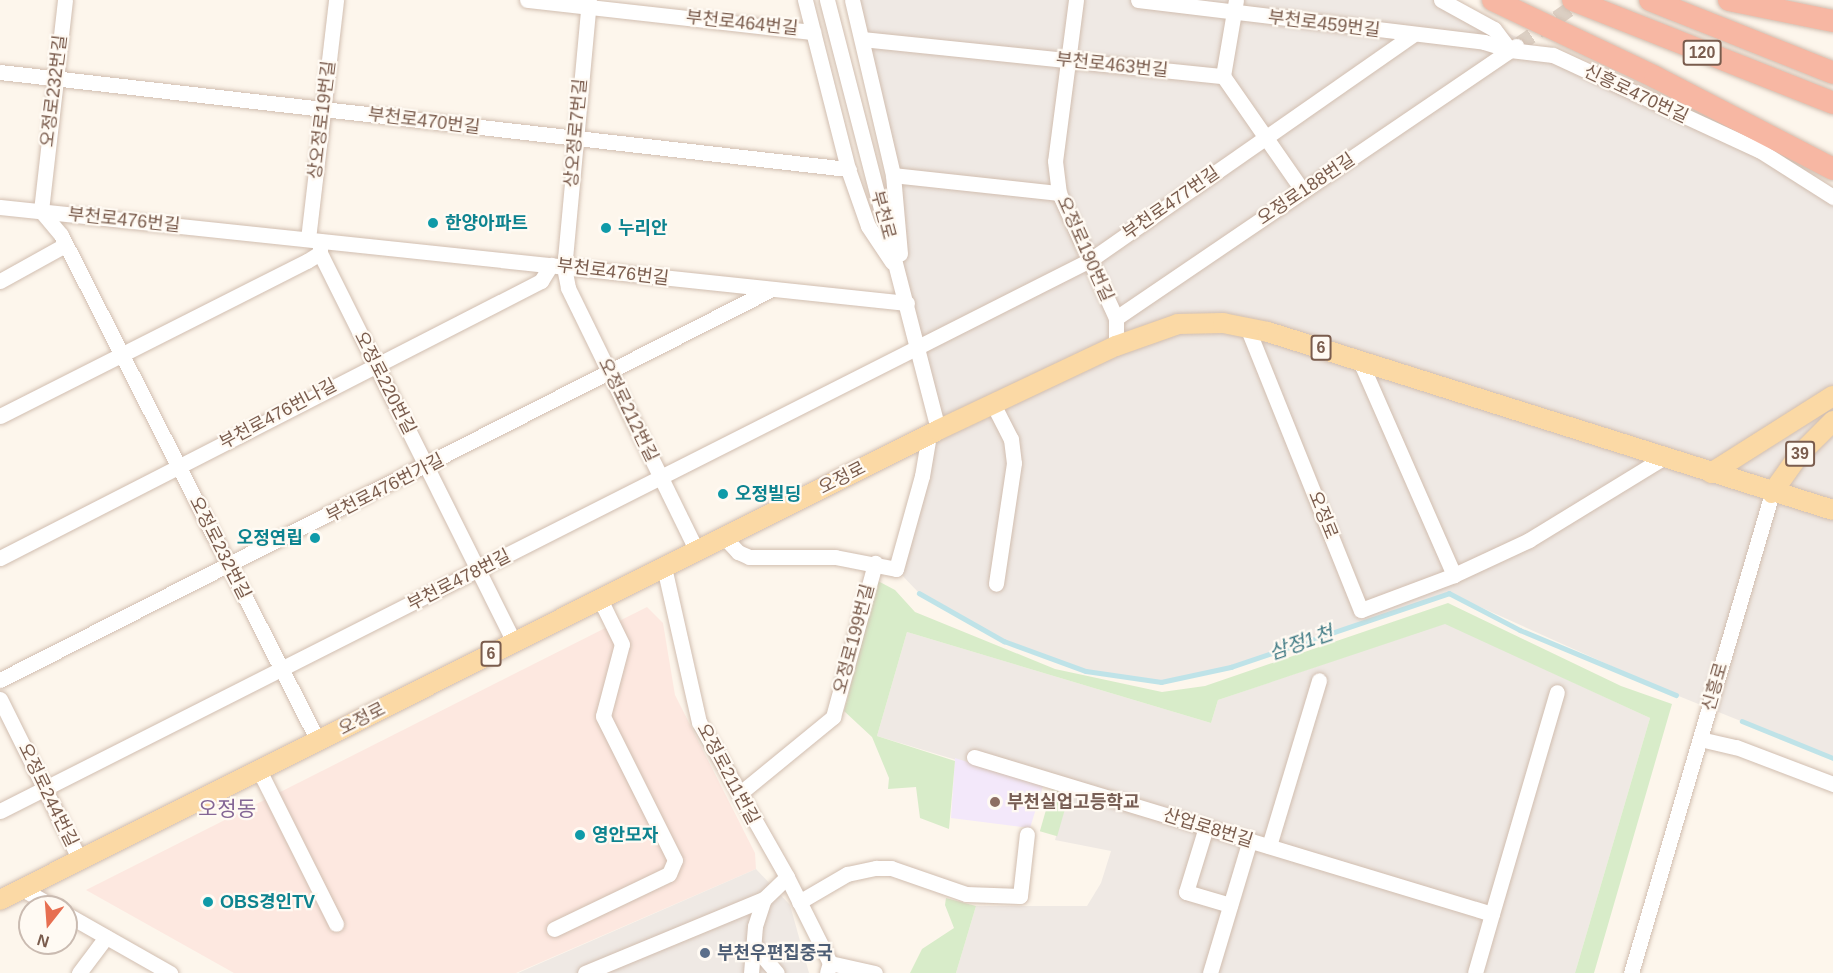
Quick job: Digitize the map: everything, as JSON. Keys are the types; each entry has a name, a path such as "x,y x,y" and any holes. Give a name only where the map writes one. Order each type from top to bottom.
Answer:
{"highway":[{"path":"1492,0 1655,77 1833,170"},
{"name":"120","path":"1572,0 1833,103"},
{"name":"120","path":"1650,0 1833,73"},
{"path":"1729,0 1833,21"}],"main road":[{"name":"오정로","path":"0,900 933,433 1116,346 1178,324 1223,323 1247,327 1772,493 1833,510"},
{"path":"1711,473 1833,396"},
{"name":"신흥로","path":"1772,493 1799,455 1833,421"}],"street":[{"name":"오정로232번길","path":"65,0 40,211 65,245 318,741"},
{"name":"상오정로19번길","path":"316,244 323,109 336,0"},
{"name":"부천로464번길","path":"526,0 588,3 813,32"},
{"path":"805,0 848,169 868,226 900,275"},
{"name":"부천로","path":"827,0 907,303 933,433"},
{"path":"852,0 892,174 900,275"},
{"name":"오정로190번길","path":"1076,0 1055,161 1059,193 1116,318"},
{"name":"부천로459번길","path":"1138,0 1234,6 1412,35 1515,47"},
{"path":"1441,0 1494,29 1515,47"},
{"name":"상오정로7번길","path":"557,266 576,138 588,3"},
{"path":"1234,6 1223,76 1303,191"},
{"name":"부천로477번길","path":"916,346 1090,260 1412,35"},
{"name":"부천로463번길","path":"862,39 1223,76"},
{"name":"오정로188번길","path":"1116,318 1515,47"},
{"name":"신흥로470번길","path":"1515,47 1553,55 1759,150 1833,197"},
{"name":"부천로470번길","path":"0,72 848,169"},
{"name":"부천로","path":"892,174 1059,193"},
{"name":"부천로476번길","path":"0,207 316,244 557,266 768,291 907,303"},
{"path":"0,416 121,355 316,244"},
{"name":"오정로220번길","path":"316,244 514,642"},
{"path":"0,281 65,245"},
{"name":"부천로476번나길","path":"0,558 375,363 542,280 557,266"},
{"name":"오정로212번길","path":"557,266 697,551"},
{"name":"부천로476번가길","path":"0,680 427,467 768,291"},
{"path":"1116,318 1116,346"},
{"name":"오정로","path":"1247,327 1360,610 1454,575 1529,540 1662,458"},
{"name":"부천로478번길","path":"0,811 662,479 916,346"},
{"path":"1360,361 1454,575"},
{"path":"993,404 1011,439 1014,462 996,584"},
{"name":"오정로199번길","path":"739,794 833,717 875,563 896,569 933,433"},
{"name":"신흥로","path":"1631,973 1772,493"},
{"path":"724,537 738,552 750,557 835,557 875,563"},
{"name":"오정로211번길","path":"664,567 699,722 787,877 829,968 875,973"},
{"path":"554,929 669,874 675,860 603,716 622,644 600,599"},
{"name":"산업로8번길","path":"1269,846 1319,680"},
{"path":"1475,973 1557,692"},
{"name":"오정로244번길","path":"0,699 80,860"},
{"path":"1700,739 1736,747 1833,784"},
{"name":"산업로8번길","path":"974,757 1492,914"},
{"path":"259,770 336,924"},
{"path":"1206,827 1186,892 1230,905"},
{"path":"799,902 847,874 876,868 891,868 966,894 1020,896 1027,834"},
{"path":"1210,973 1250,840"},
{"path":"585,973 764,899 787,877"},
{"path":"22,889 33,895"},
{"path":"751,973 755,926 764,899"},
{"path":"78,921 170,973"},
{"path":"79,973 106,937"},
{"path":"755,946 777,973"}],"shaded area":[{"path":"852,0 1437,0 1759,150 1833,197 1833,758 1676,695 1449,593 1231,667 1161,682 1086,671 1004,641 919,593 896,569 937,430 900,275 893,175"},
{"path":"647,607 663,623 675,695 755,853 756,869 516,973 234,973 86,890"},
{"path":"1445,623 1650,718 1575,973 956,973 976,906 1087,906 1101,883 1111,851 1055,840 1069,794 877,736 907,632 1211,723 1218,700"},
{"name":"부천실업고등학교","path":"955,758 1043,786 1030,828 951,818"},
{"path":"756,869 790,905 809,973 518,973"}],"green space":[{"path":"878,581 895,590 915,612 1055,669 1162,692 1205,686 1448,603 1621,686 1672,704 1594,973 1575,973 1650,718 1445,624 1218,700 1211,723 907,632 877,736 955,761 949,829 920,818 916,787 888,789 889,778 872,737 844,711"},
{"path":"1052,789 1069,794 1057,836 1040,831"},
{"path":"946,898 976,906 956,973 910,973 922,949 954,928 945,905"}],"waterway":[{"name":"삼정1천","path":"919,593 1004,641 1086,671 1161,682 1231,667 1449,593 1520,630 1676,695"},
{"name":"삼정1천","path":"1742,721 1833,758"}],"tunnel":[{"path":"1519,44 1582,0"}],"place":[{"name":"한양아파트","path":"433,223"},
{"name":"누리안","path":"606,228"},
{"name":"오정빌딩","path":"723,494"},
{"name":"오정연립","path":"315,538"},
{"name":"부천실업고등학교","path":"995,802"},
{"name":"영안모자","path":"580,835"},
{"name":"OBS경인TV","path":"208,902"},
{"name":"부천우편집중국","path":"705,953"}],"district":[{"name":"오정동","path":"227,809"}]}
